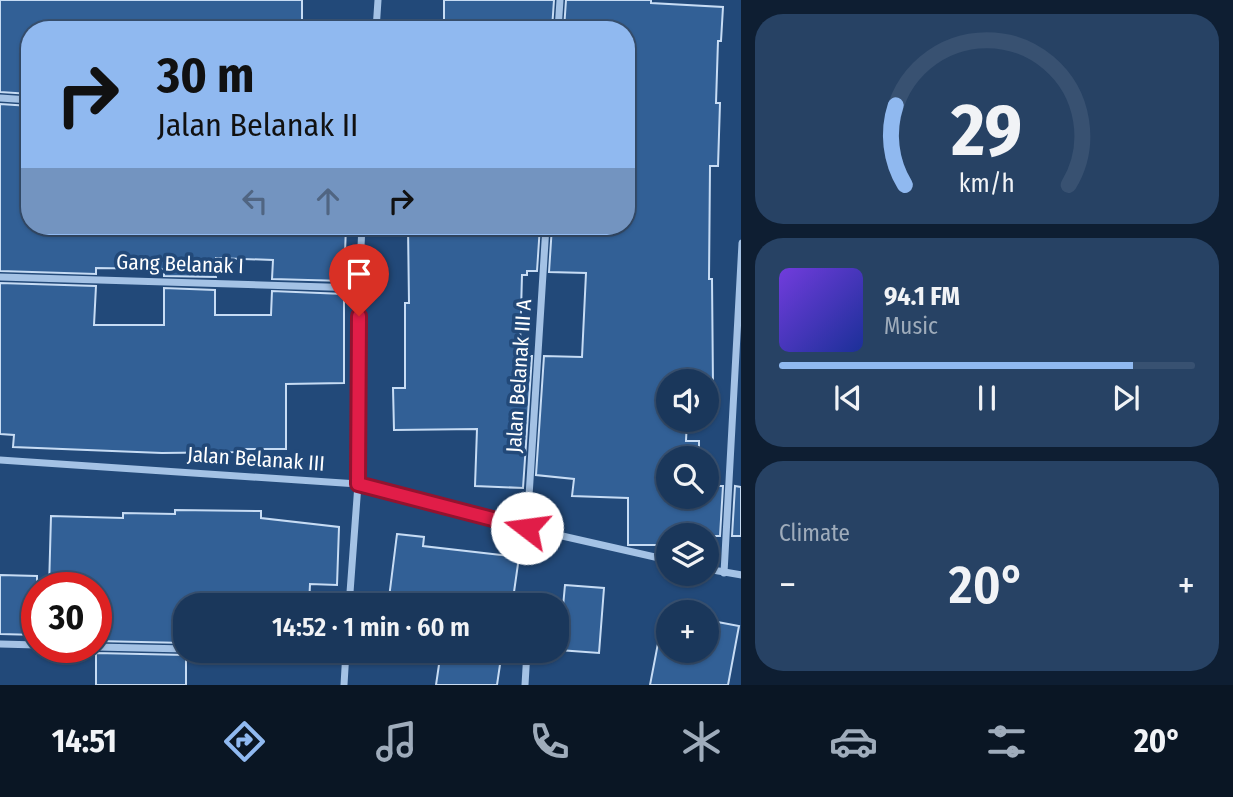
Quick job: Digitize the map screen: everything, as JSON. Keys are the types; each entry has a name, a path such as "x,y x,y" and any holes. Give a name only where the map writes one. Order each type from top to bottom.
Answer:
{"street":[{"path":"377,21 378,0"},
{"path":"559,21 560,0"},
{"path":"0,98 21,99"},
{"path":"350,593 358,484 362,235"},
{"name":"Jalan Belanak III A","path":"527,528 545,235"},
{"path":"724,573 741,243"},
{"name":"Gang Belanak I","path":"0,276 359,288"},
{"name":"Jalan Belanak III","path":"0,460 358,484 527,528 656,557"},
{"path":"719,572 741,575"},
{"path":"0,644 21,645"},
{"path":"112,647 173,649"},
{"path":"344,685 345,663"},
{"path":"525,685 526,663"}],"building":[{"path":"0,0 302,0 302,21 21,21 21,93 0,92"},
{"path":"444,0 554,0 553,21 444,21"},
{"path":"566,0 651,0 651,3 723,7 721,41 718,41 716,103 720,103 718,166 710,166 709,279 712,279 713,369 656,369 656,432 686,432 686,441 699,441 699,446 656,446 656,509 719,509 719,486 723,486 720,536 719,523 656,523 656,545 628,545 628,498 572,496 574,479 536,475 544,356 582,357 586,273 549,272 551,235 635,235 635,21 565,21"},
{"path":"0,104 21,105 21,235 346,235 344,281 272,279 273,260 216,258 216,277 164,276 164,269 96,268 96,274 0,271"},
{"path":"408,235 539,235 537,271 527,271 527,275 522,275 520,348 525,348 525,356 532,356 523,488 475,486 477,429 394,430 393,388 405,388 405,303 409,303"},
{"path":"0,283 96,286 94,325 164,325 164,288 215,290 215,315 271,315 272,291 344,294 344,383 286,384 286,449 162,453 13,447 14,435 0,434"},
{"path":"735,486 741,487 741,536 732,536"},
{"path":"175,510 261,511 261,518 339,527 337,585 310,584 310,593 173,593 173,643 112,641 112,572 49,572 51,516 123,518 123,513 175,514"},
{"path":"397,534 424,537 423,546 519,557 514,593 390,593"},
{"path":"0,575 21,576 21,635 0,634"},
{"path":"565,585 604,588 599,653 569,651 569,593 564,593"},
{"path":"719,622 739,626 728,685 650,685 656,654 656,663 719,663"},
{"path":"112,653 173,655 173,663 186,663 186,685 96,685 96,663 112,663"},
{"path":"439,663 500,663 497,685 436,685"}],"route":[{"path":"359,316 358,484 527,528"}]}
